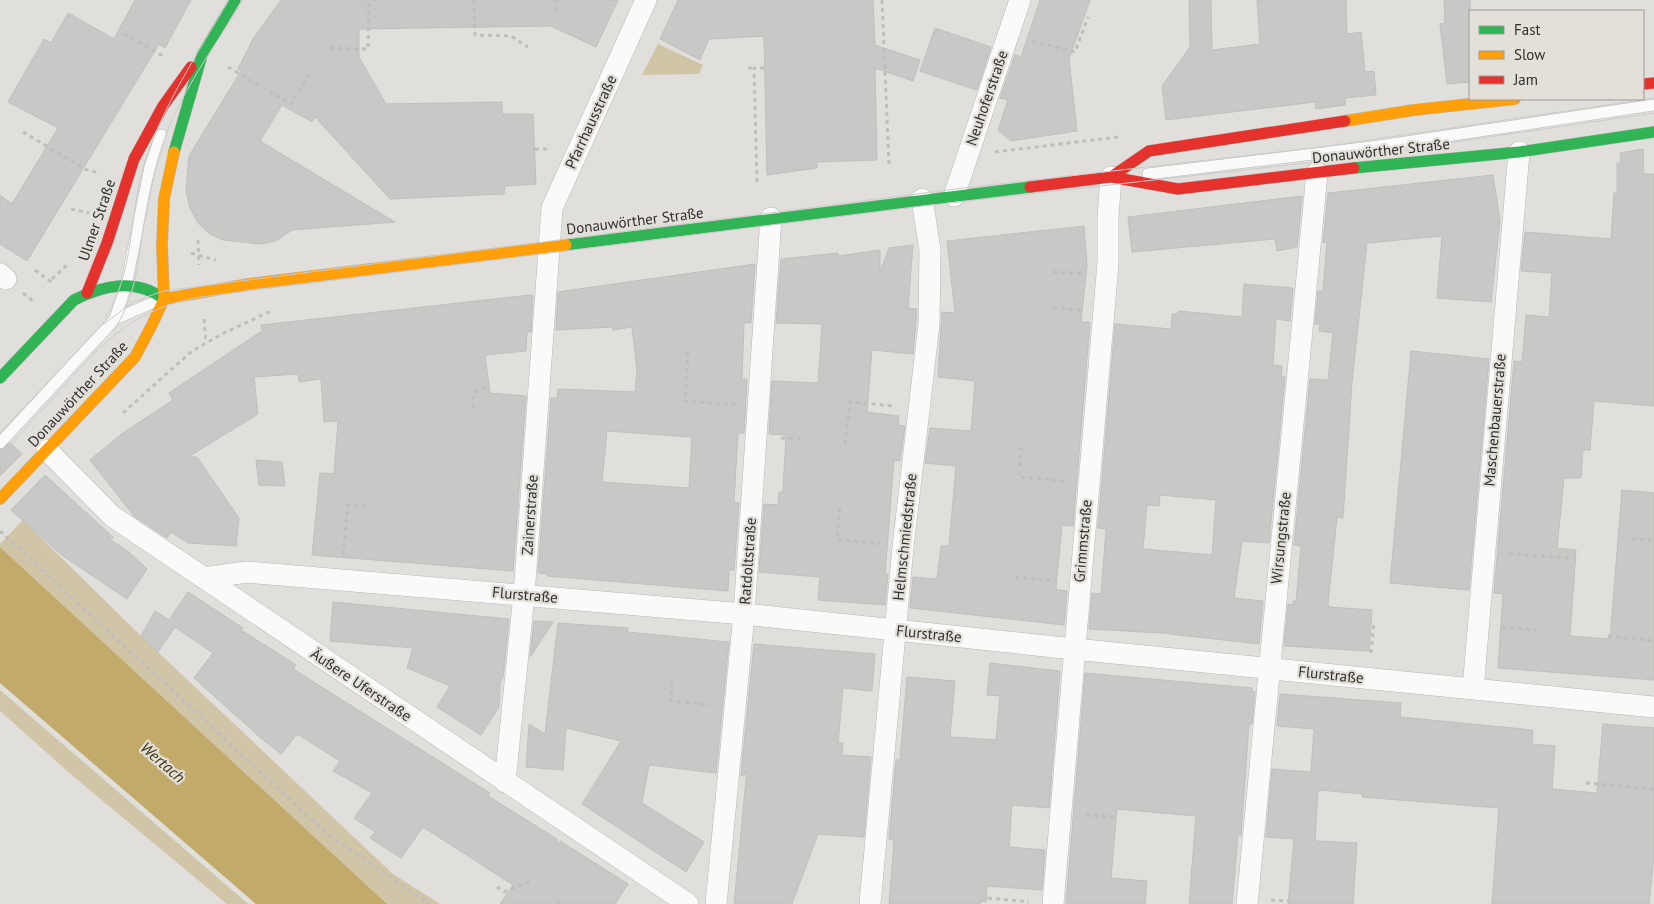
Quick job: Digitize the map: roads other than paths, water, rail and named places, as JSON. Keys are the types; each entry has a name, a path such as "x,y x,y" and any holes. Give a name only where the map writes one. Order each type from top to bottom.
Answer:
{"main road":[{"name":"Ulmer Straße","path":"87,293 107,243 134,159 163,106 184,74 202,54 235,0"},
{"name":"Ulmer Straße","path":"164,299 162,246 164,199 176,141 202,54"},
{"name":"Donauwörther Straße","path":"1111,177 1149,151 1414,110 1507,100"},
{"name":"Donauwörther Straße","path":"0,499 135,357 164,299 249,284 1111,177 1178,190 1317,173 1519,152 1654,132"},
{"path":"0,378 74,300 87,293 107,286 126,285 157,292 164,299"}],"street":[{"name":"Pfarrhausstraße","path":"549,247 552,208 646,0"},
{"name":"Neuhoferstraße","path":"954,196 1020,0"},
{"name":"Maschenbauerstraße","path":"1473,689 1519,152"},
{"name":"Wirsungstraße","path":"1248,904 1317,173"},
{"name":"Grimmstraße","path":"1043,903 1074,649 1108,263 1108,217 1111,177"},
{"name":"Helmschmiedstraße","path":"870,904 902,547 920,408 930,288 930,250 922,200"},
{"name":"Ratdoltstraße","path":"716,904 744,614 772,218"},
{"name":"Zainerstraße","path":"505,782 524,595 549,247"},
{"name":"Äußere Uferstraße","path":"47,450 112,516 688,904"},
{"name":"Flurstraße","path":"203,578 247,572 744,614 1654,707"}],"lane":[{"path":"0,443 115,318 126,285 143,195 157,143 202,54"},
{"path":"1111,177 1369,147 1654,105"},
{"path":"115,318 164,299"}],"water":[{"name":"Wertach","path":"0,547 387,904 256,904 0,683"}],"tram line":[{"path":"105,318 115,301 122,282 127,263 139,183 152,142 171,100 229,0"},
{"path":"113,331 125,310 133,288 152,181 169,127 198,71 243,0"},
{"path":"1644,99 1654,98"},
{"path":"0,433 101,326 133,302 163,291 955,189 1322,147 1640,100"},
{"path":"94,354 117,333 143,316 170,304 201,297 922,206 1324,161 1654,113"},
{"path":"0,456 97,350"}]}
